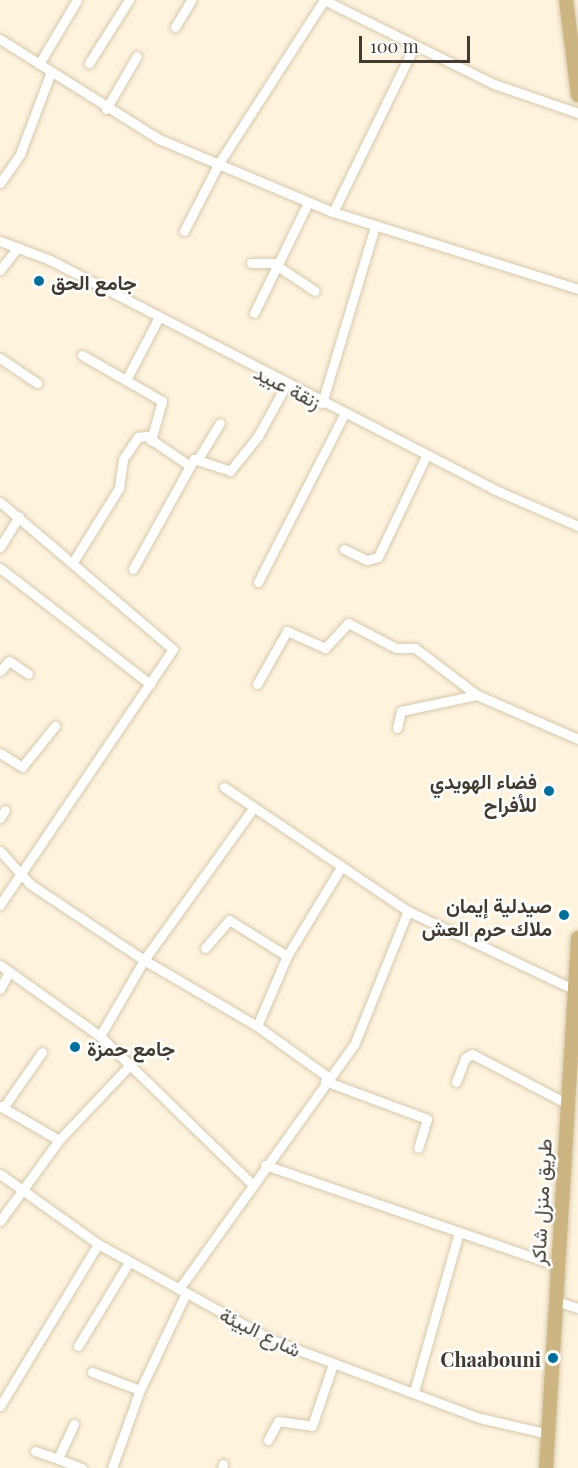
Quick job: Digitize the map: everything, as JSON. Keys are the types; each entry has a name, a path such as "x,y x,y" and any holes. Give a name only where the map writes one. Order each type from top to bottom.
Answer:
{"main road":[{"path":"566,0 578,95"},
{"name":"طريق منزل شاكر","path":"546,1468 553,1300 578,938"}],"street":[{"path":"39,64 77,0"},
{"path":"89,63 129,0"},
{"path":"175,27 191,0"},
{"path":"184,231 219,164 324,0 414,47 578,113"},
{"path":"0,39 106,110 308,203 578,289"},
{"path":"333,212 414,47"},
{"path":"106,110 137,56"},
{"path":"0,183 20,154 51,72"},
{"path":"254,313 308,203"},
{"path":"322,403 375,226"},
{"name":"زنقة عبيد","path":"0,240 18,247 426,456 578,526"},
{"path":"0,270 18,247"},
{"path":"251,263 278,265 315,291"},
{"path":"126,380 159,319"},
{"path":"82,355 162,401 151,440"},
{"path":"0,358 37,383"},
{"path":"73,562 119,488 127,451 141,435 194,462 230,471 258,436 286,385"},
{"path":"258,582 344,415"},
{"path":"133,569 194,462 220,423"},
{"path":"344,549 367,560 378,557 426,456"},
{"path":"0,502 172,643 150,684 22,876 0,905"},
{"path":"0,548 19,517"},
{"path":"0,568 150,684"},
{"path":"256,684 287,631 325,648 348,623 396,648 412,647 426,654 477,695 578,739"},
{"path":"0,671 9,661 28,674"},
{"path":"397,728 401,711 477,695"},
{"path":"0,753 22,767 55,726"},
{"path":"224,787 340,868 408,911 575,990"},
{"path":"100,1036 144,960 254,807"},
{"path":"0,852 22,876 144,960 256,1026 326,1079 427,1119 418,1148"},
{"path":"256,1026 287,956 340,868"},
{"path":"112,1468 140,1390 182,1291 251,1183 367,1022 408,911"},
{"path":"205,948 229,920 287,956"},
{"path":"0,965 100,1036 251,1183"},
{"path":"0,989 9,972"},
{"path":"42,1052 1,1107 59,1140"},
{"path":"456,1082 465,1058 472,1054 566,1103"},
{"path":"0,1221 59,1140 129,1066"},
{"path":"265,1165 458,1235 556,1265"},
{"name":"شارع البيئة","path":"0,1174 24,1188 98,1244 272,1340 414,1392 480,1419 548,1434"},
{"path":"414,1392 458,1235"},
{"path":"0,1406 98,1244"},
{"path":"78,1346 129,1262"},
{"path":"553,1300 578,1308"},
{"path":"268,1440 278,1422 312,1426 333,1364"},
{"path":"92,1372 140,1390"},
{"path":"58,1459 74,1424"},
{"path":"35,1451 82,1468"}],"place":[{"name":"جامع الحق","path":"39,281"},
{"name":"فضاء الهويدي للأفراح","path":"549,791"},
{"name":"صيدلية إيمان ملاك حرم العش","path":"564,915"},
{"name":"جامع حمزة","path":"75,1047"},
{"name":"Chaabouni","path":"553,1358"}]}
